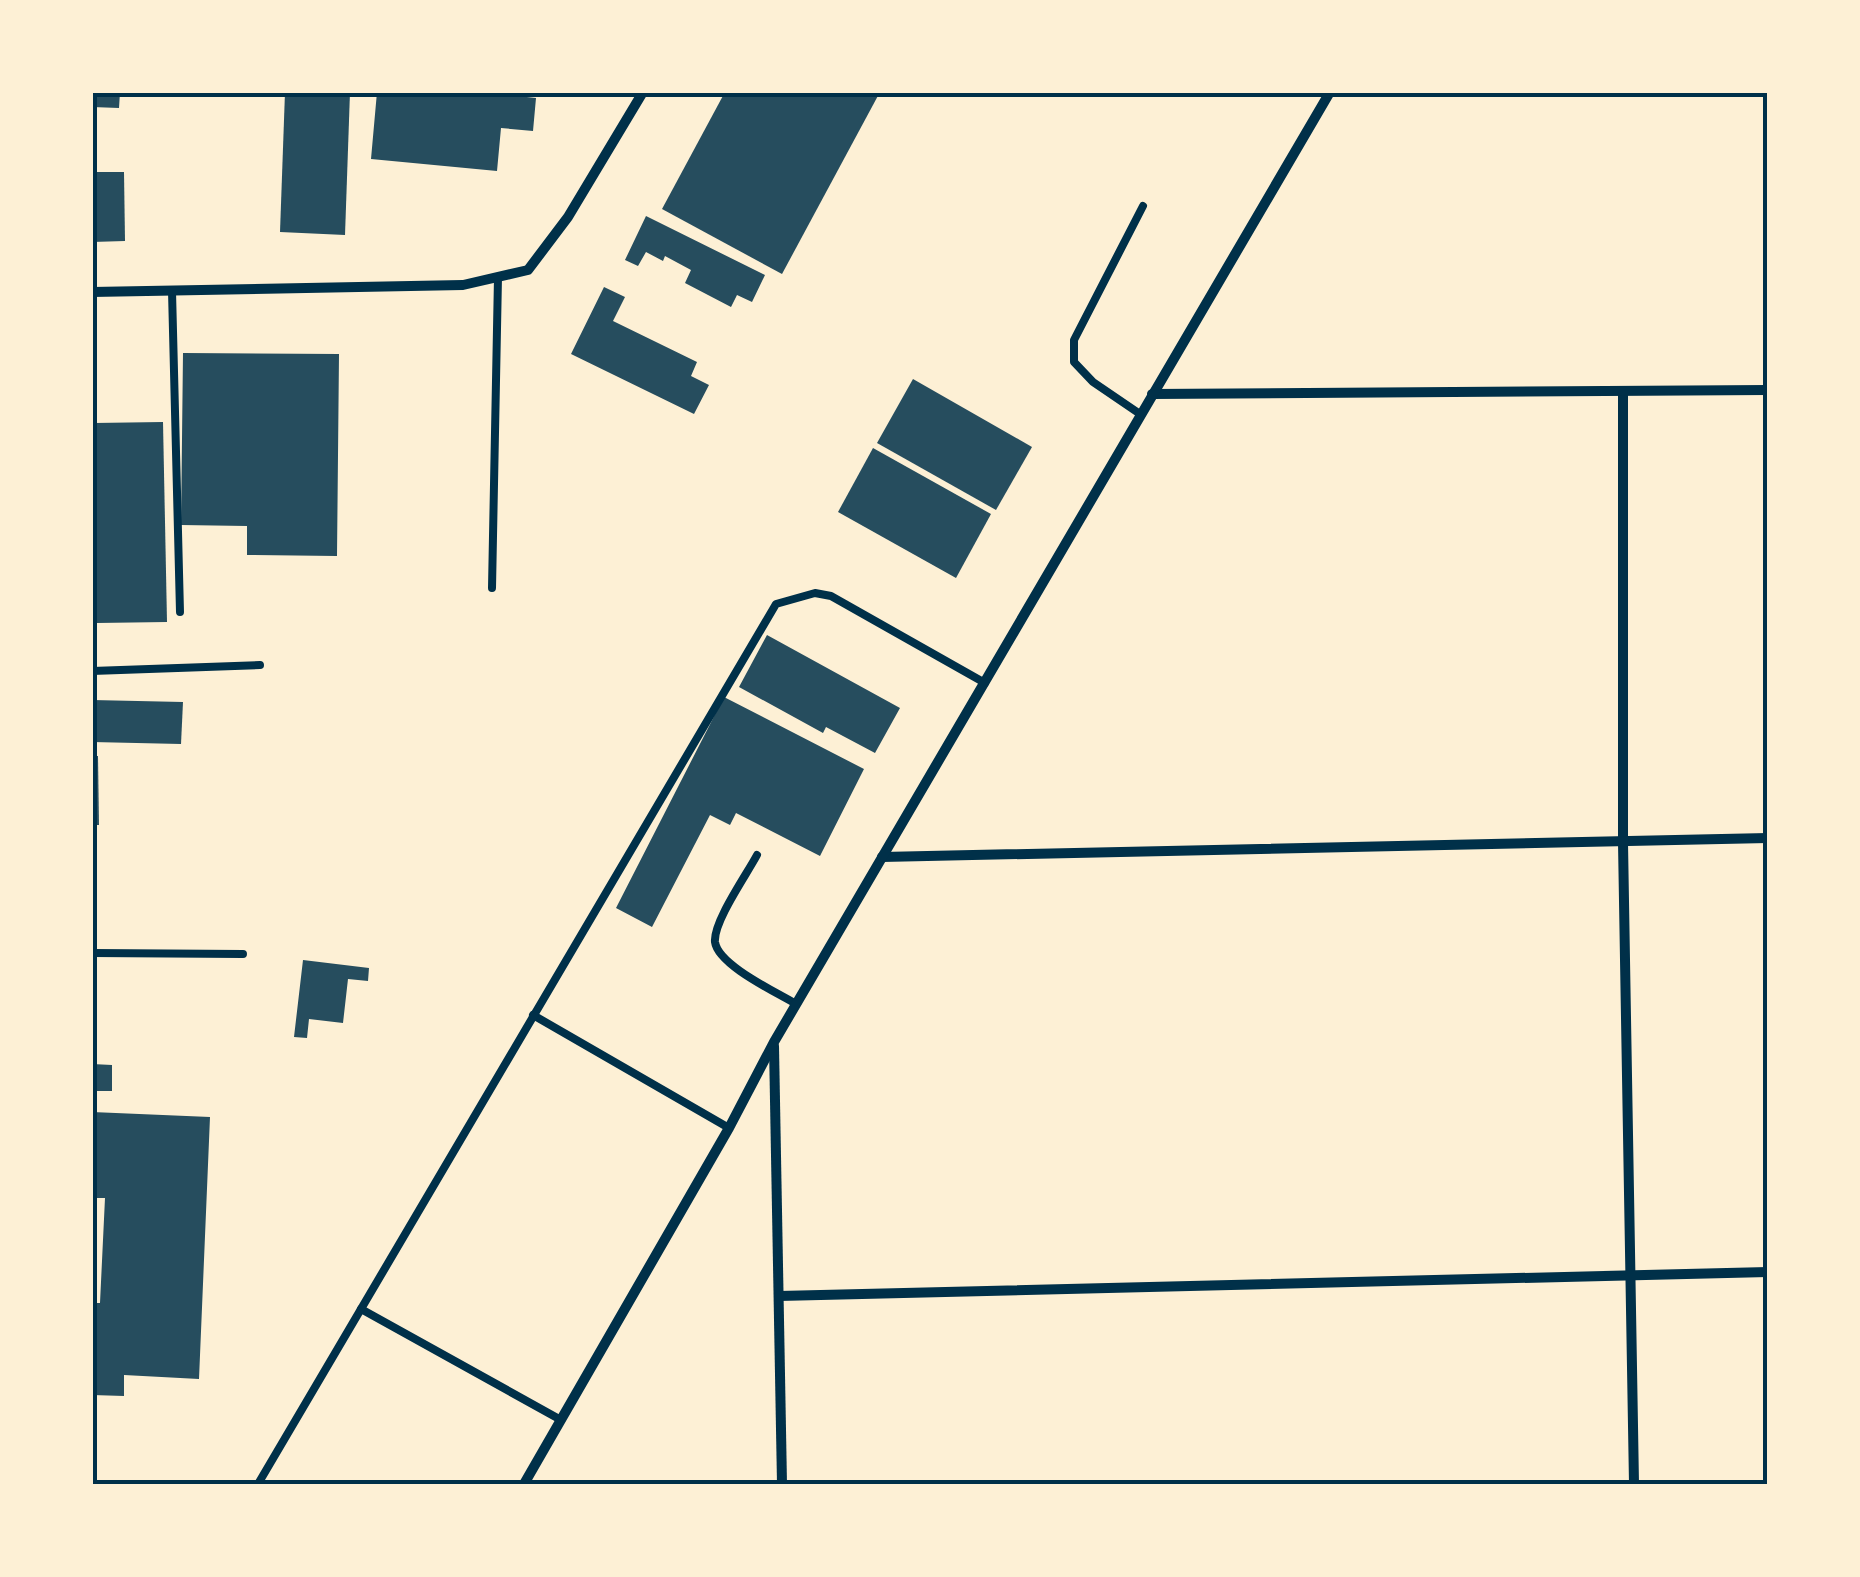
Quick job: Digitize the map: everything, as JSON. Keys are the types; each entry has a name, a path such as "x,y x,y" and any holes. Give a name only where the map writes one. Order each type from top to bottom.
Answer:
{"street":[{"path":"92,292 463,284 528,270 568,217 643,92"},
{"path":"524,1484 796,1004 1330,92"},
{"path":"1152,394 1768,390"},
{"path":"1623,391 1624,842 1634,1484"},
{"path":"882,857 1768,838"},
{"path":"774,1042 782,1484"},
{"path":"780,1296 1768,1272"}],"lane":[{"path":"1140,414 1093,382 1074,362 1074,340 1144,206"},
{"path":"492,588 498,277"},
{"path":"172,290 180,612"},
{"path":"258,1484 776,604 815,593 831,596 985,683"},
{"path":"92,671 260,666"},
{"path":"757,856 716,930 715,946 726,961 796,1004"},
{"path":"92,953 244,954"},
{"path":"533,1015 729,1128"},
{"path":"361,1309 561,1420"}],"building":[{"path":"92,92 120,92 119,108 92,107"},
{"path":"285,92 350,92 345,235 280,232"},
{"path":"377,92 480,92 536,98 533,131 501,128 497,171 371,159"},
{"path":"725,92 880,92 782,274 662,209"},
{"path":"92,172 124,172 125,241 92,242"},
{"path":"646,216 765,275 752,302 737,295 731,307 685,283 691,270 665,256 663,261 646,252 638,266 625,260"},
{"path":"604,287 625,297 613,321 697,362 691,376 709,385 694,414 571,354"},
{"path":"183,353 339,354 337,556 247,555 247,526 181,525"},
{"path":"913,379 1032,447 996,510 877,443"},
{"path":"163,422 167,622 97,623 94,423"},
{"path":"873,448 991,514 956,578 838,512"},
{"path":"767,635 900,708 875,753 826,727 823,733 739,687"},
{"path":"724,697 864,769 820,856 736,813 730,825 710,815 652,927 616,908"},
{"path":"92,700 183,702 181,744 92,742"},
{"path":"92,756 98,756 99,825 92,825"},
{"path":"303,960 369,968 368,981 348,979 343,1023 309,1019 307,1038 294,1037"},
{"path":"92,1064 112,1065 112,1091 92,1091"},
{"path":"92,1112 210,1117 199,1379 124,1375 124,1396 92,1395 92,1303 100,1303 105,1198 92,1198"}]}
